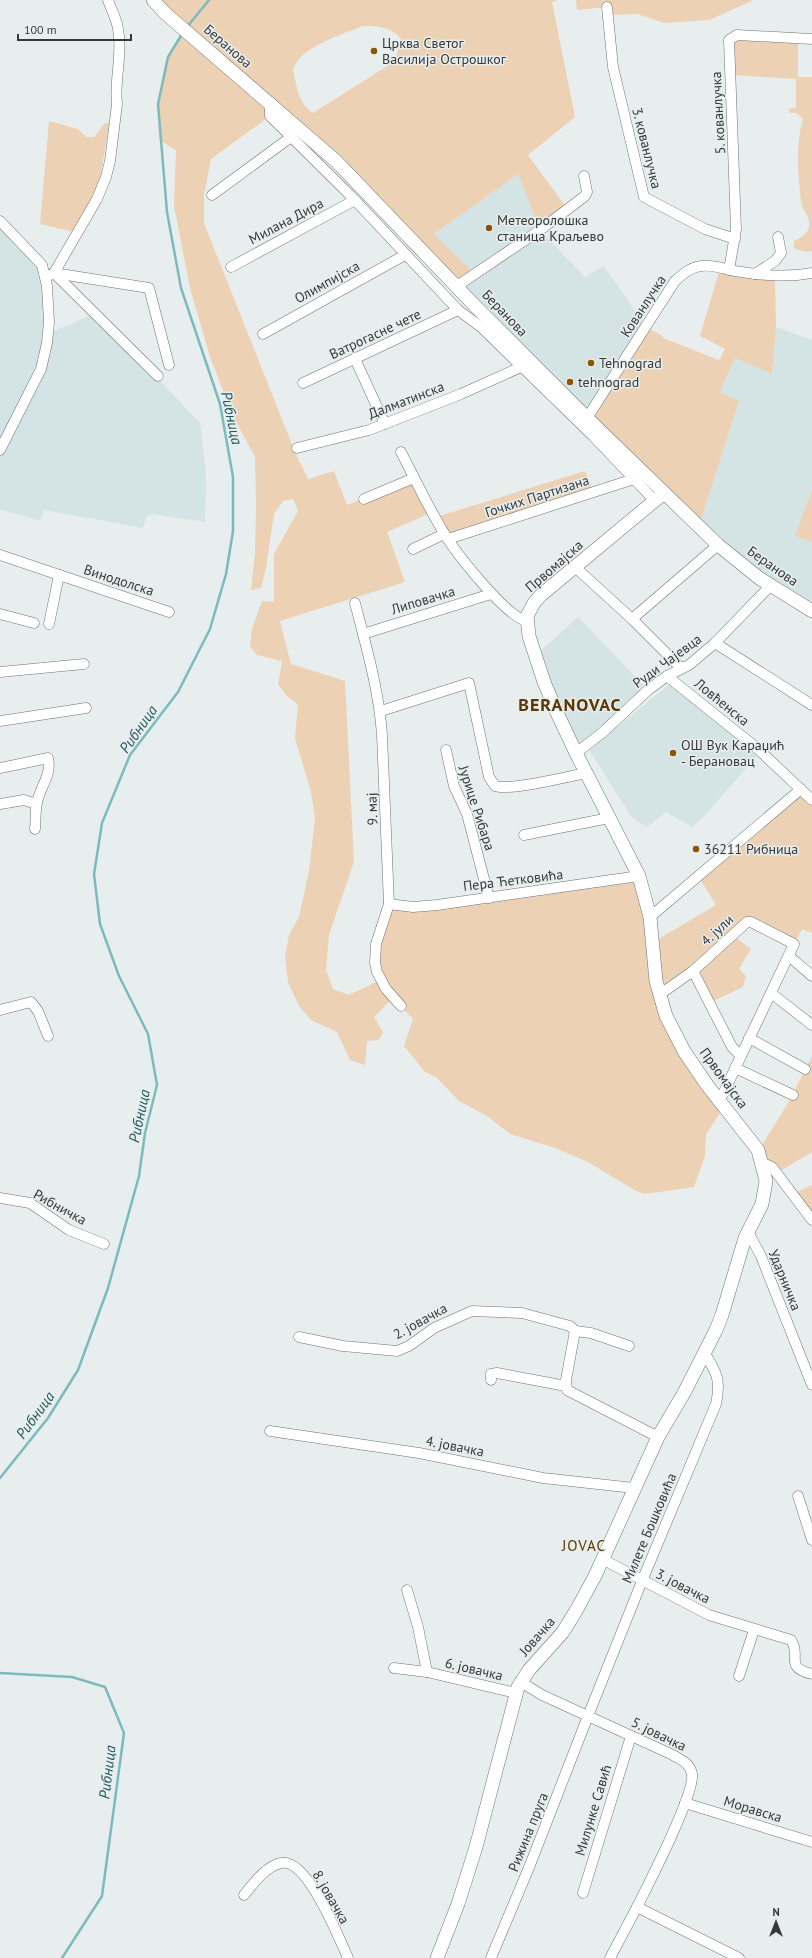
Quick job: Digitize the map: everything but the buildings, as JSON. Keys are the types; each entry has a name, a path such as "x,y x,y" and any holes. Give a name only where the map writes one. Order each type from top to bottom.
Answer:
{"main road":[{"name":"Беранова","path":"153,0 166,14 270,102 336,161 457,286 473,313 587,418 660,497 746,568 770,586 812,611"},
{"name":"Првомајска","path":"660,497 538,599 529,611 527,621 529,636 544,682 576,753 639,876 650,917 654,966 659,995 675,1034 718,1100 754,1144 763,1163 766,1181 765,1194 758,1213 748,1232 720,1320 704,1352"},
{"name":"Јовачка","path":"437,1958 458,1904 476,1847 518,1688 529,1670 566,1627 602,1559 658,1437 684,1392 704,1352"}],"street":[{"path":"0,450 42,369 48,333 50,275 97,199 110,162 117,104 116,96 119,51 118,29 108,0"},
{"name":"3. кованлучка","path":"608,7 613,67 644,197 700,227 735,239"},
{"name":"5. кованлучка","path":"729,270 735,239 729,40 737,35 812,39"},
{"name":"Беранова","path":"270,102 270,116 355,200 458,310 473,313 521,367 634,479 660,497"},
{"path":"212,195 291,137"},
{"path":"457,286 540,230 585,196 587,192 584,176"},
{"name":"Милана Дира","path":"230,267 355,200"},
{"path":"0,221 50,275 158,376"},
{"path":"756,274 775,261 781,253 778,237"},
{"name":"Олимпијска","path":"264,334 405,255"},
{"name":"Кованлучка","path":"587,418 678,278 689,270 709,265 729,270 788,277 812,273"},
{"path":"50,275 149,288 169,366"},
{"name":"Ватрогасне чете","path":"303,383 458,310"},
{"path":"355,359 385,424"},
{"name":"Далматинска","path":"297,448 369,430 462,394 521,367"},
{"path":"402,452 414,478 446,537 491,594 516,618 527,621"},
{"path":"364,499 414,478"},
{"name":"Гочких Партизана","path":"413,549 446,537 634,479"},
{"path":"632,619 718,545"},
{"name":"Винодолска","path":"0,555 169,612"},
{"name":"Ловћенска","path":"575,568 632,619 682,668"},
{"path":"49,624 59,576"},
{"name":"Руди Чајевца","path":"576,753 602,733 648,690 682,668 689,666 715,644 770,586"},
{"name":"Липовачка","path":"363,634 491,594"},
{"name":"9. мај","path":"355,603 381,711 389,904 376,944 375,963 377,972 386,989 401,1006"},
{"path":"0,614 34,623"},
{"path":"715,644 812,705"},
{"path":"669,676 671,658"},
{"path":"0,672 84,664"},
{"name":"Ловћенска","path":"669,676 758,749 812,800"},
{"path":"381,711 469,683 489,777 492,784 498,787 508,786 586,773"},
{"path":"0,721 86,708"},
{"name":"Јурице Рибара","path":"446,750 454,786 467,814 489,898"},
{"path":"0,768 48,758 50,766 49,774 36,804 36,829"},
{"path":"650,917 801,789"},
{"path":"0,804 24,800 36,804"},
{"path":"524,835 609,818"},
{"name":"Пера Ћетковића","path":"389,904 414,908 639,876"},
{"name":"4. јули","path":"659,995 693,972 746,922 751,922 794,944 789,956"},
{"path":"718,1100 723,1094 789,956 812,976"},
{"path":"693,972 732,1047 741,1056"},
{"path":"771,992 812,1025"},
{"path":"0,1010 31,1002 38,1011 48,1036"},
{"path":"750,1038 805,1069"},
{"name":"Првомајска","path":"735,1068 793,1095"},
{"path":"763,1163 772,1167 812,1220"},
{"name":"Рибничка","path":"0,1198 30,1204 68,1230 104,1244"},
{"name":"Ударничка","path":"748,1232 761,1256 812,1384"},
{"name":"2. јовачка","path":"299,1338 343,1346 397,1351 409,1346 434,1328 472,1311 522,1313 570,1326 575,1331 591,1333 629,1346"},
{"path":"575,1331 566,1386 567,1390 576,1396 658,1437"},
{"name":"Милете Бошковића","path":"588,1716 642,1581 716,1404 719,1387 714,1368 704,1352"},
{"path":"491,1380 491,1374 497,1374 566,1386"},
{"name":"4. јовачка","path":"270,1431 419,1453 543,1478 634,1488"},
{"path":"798,1496 812,1540"},
{"name":"3. јовачка","path":"602,1559 709,1615 754,1630 791,1640 794,1648 796,1666 801,1671 812,1674"},
{"name":"6. јовачка","path":"407,1590 418,1627 427,1672"},
{"path":"739,1676 754,1630"},
{"name":"6. јовачка","path":"394,1668 427,1672 518,1688"},
{"name":"5. јовачка","path":"518,1688 542,1695 673,1755 688,1764 692,1777 685,1803 637,1907 610,1958"},
{"name":"Рижина пруга","path":"491,1958 539,1844 588,1716"},
{"name":"Милунке Савић","path":"583,1893 631,1736"},
{"name":"Моравска","path":"685,1803 812,1842"},
{"name":"8. јовачка","path":"244,1894 268,1869 280,1863 291,1864 299,1869 316,1894 348,1958"},
{"path":"637,1907 739,1958"}],"shaded area":[{"path":"153,0 558,0 552,2 575,117 528,155 569,211 540,230 518,174 434,234 475,274 457,286 391,217 258,101 270,116 211,159 204,195 204,223 295,452 308,479 334,471 347,505 414,478 433,512 387,532 405,582 280,621 291,664 345,681 354,862 329,935 326,970 333,989 349,995 380,980 375,963 389,904 403,907 639,876 653,942 716,905 698,876 801,789 812,800 812,933 802,929 794,944 751,922 732,935 751,949 739,969 746,976 743,987 709,1003 692,972 659,995 724,1107 706,1134 705,1156 694,1187 645,1194 636,1191 588,1162 555,1148 510,1134 487,1116 459,1101 436,1077 425,1072 404,1046 413,1019 393,998 374,1017 383,1032 379,1040 367,1041 365,1065 350,1060 337,1032 311,1020 299,1006 288,982 285,956 289,935 299,917 309,871 315,819 311,792 295,738 298,705 287,696 278,685 282,661 257,655 250,647 252,629 262,601 274,602 274,554 298,511 293,499 283,501 274,514 266,568 261,588 251,590 255,552 255,457 233,416 210,357 190,288 174,206 176,150 159,140 158,104 168,57 187,28","holes":["363,26 384,28 393,32 401,39 395,61 313,113 304,104 297,88 293,70 297,62 304,54 323,42"]},
{"path":"576,0 754,0 709,20 664,23 638,14 608,15 607,7 577,10"},
{"path":"731,37 798,38 798,77 812,77 812,251 806,252 794,248 794,241 805,234 809,227 809,220 802,205 798,170 799,139 803,119 796,113 790,113 788,109 796,108 796,79 730,75"},
{"path":"49,121 78,129 86,137 94,137 105,123 109,123 100,180 74,232 40,224"},
{"path":"518,174 540,230 585,277 604,266 646,327 587,418 477,308 434,234"},
{"path":"0,221 42,265 49,333 96,313 200,423 206,471 205,522 151,514 146,517 143,528 44,510 41,521 0,509"},
{"path":"720,268 775,277 776,327 772,374 735,358 720,392 739,401 699,527 587,418 646,327 663,336 663,338 719,360 725,349 700,336"},
{"path":"776,327 812,340 812,488 796,536 812,542 812,611 699,527 739,402 720,393 735,358 772,373"},
{"path":"585,471 594,492 448,539 436,517"},
{"path":"812,489 812,542 795,536"},
{"path":"578,617 648,690 576,753 535,656"},
{"name":"ОШ Вук Караџић - Берановац","path":"671,683 758,755 704,816 692,827 666,812 647,827 633,819 589,750"},
{"path":"812,1056 812,1152 782,1170 776,1171 769,1165 761,1147 788,1103"},
{"path":"812,1185 812,1220 793,1194"}],"waterway":[{"name":"Рибница","path":"187,27 209,0"},
{"name":"Рибница","path":"0,1478 48,1418 78,1370 108,1288 139,1176 145,1133 157,1085 148,1034 119,976 100,924 94,874 102,823 130,755 178,692 210,629 226,574 233,531 233,477 220,404 181,288 167,212 158,104 168,57 182,34"},
{"name":"Рибница","path":"0,1673 72,1677 105,1687 124,1733 102,1896 62,1958"}],"place":[{"name":"Црква Светог Василија Острошког","path":"374,51"},
{"name":"Метеоролошка станица Краљево","path":"489,228"},
{"name":"Tehnograd","path":"591,363"},
{"name":"tehnograd","path":"570,382"},
{"name":"ОШ Вук Караџић - Берановац","path":"673,753"},
{"name":"36211 Рибница","path":"696,849"}],"district":[{"name":"BERANOVAC","path":"570,704"},
{"name":"JOVAC","path":"584,1545"}]}
